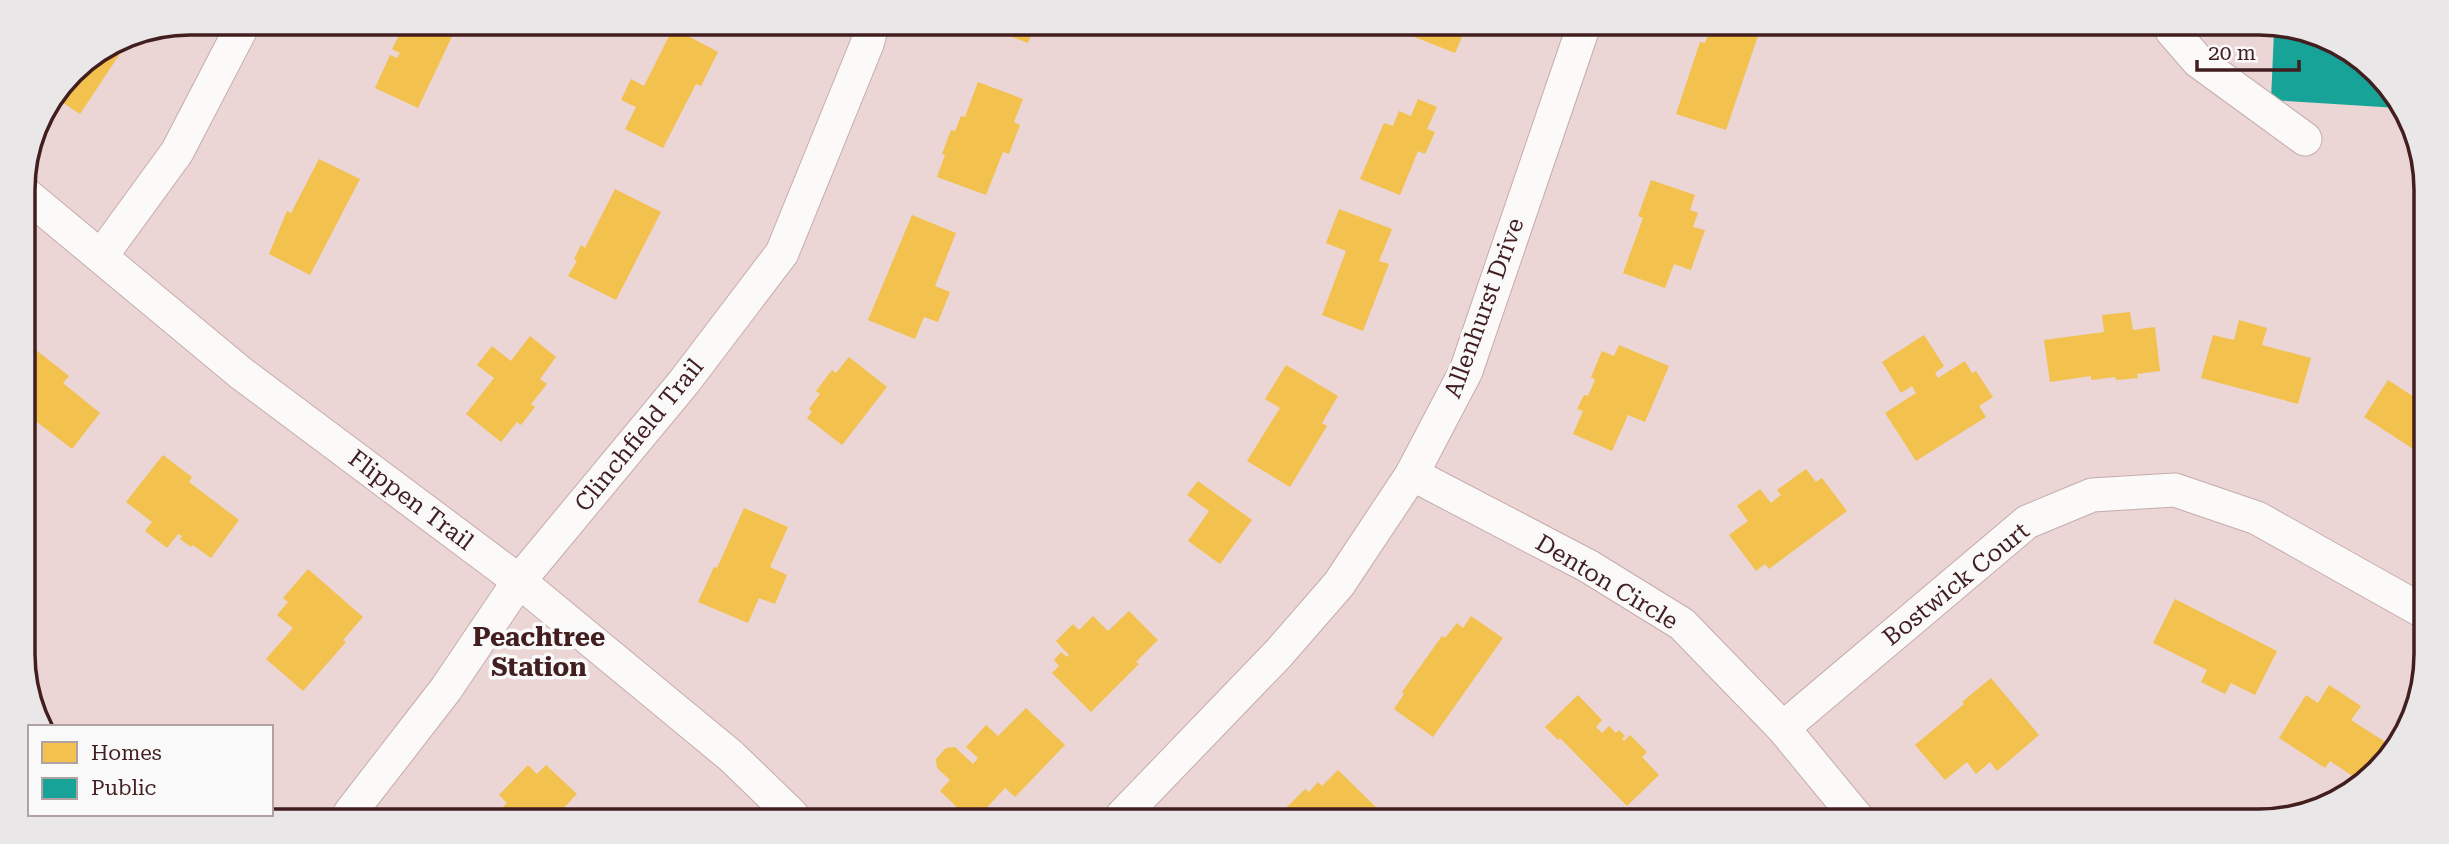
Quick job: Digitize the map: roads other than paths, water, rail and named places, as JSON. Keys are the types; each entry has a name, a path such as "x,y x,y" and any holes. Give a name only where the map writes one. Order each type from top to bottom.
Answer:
{"street":[{"path":"102,255 177,152 238,35"},
{"name":"Clinchfield Trail","path":"353,809 446,689 519,581 684,382 782,253 870,35"},
{"name":"Allenhurst Drive","path":"1129,809 1279,653 1339,584 1412,474 1465,371 1581,35"},
{"path":"2175,35 2198,61 2305,139"},
{"name":"Flippen Trail","path":"35,202 242,374 519,581 731,756 786,809"},
{"name":"Denton Circle","path":"1412,474 1588,566 1682,624 1783,728 1850,809"},
{"name":"Bostwick Court","path":"1783,728 2027,522 2092,495 2175,490 2256,518 2414,606"}],"district":[{"name":"Peachtree Station","path":"539,652"}]}
